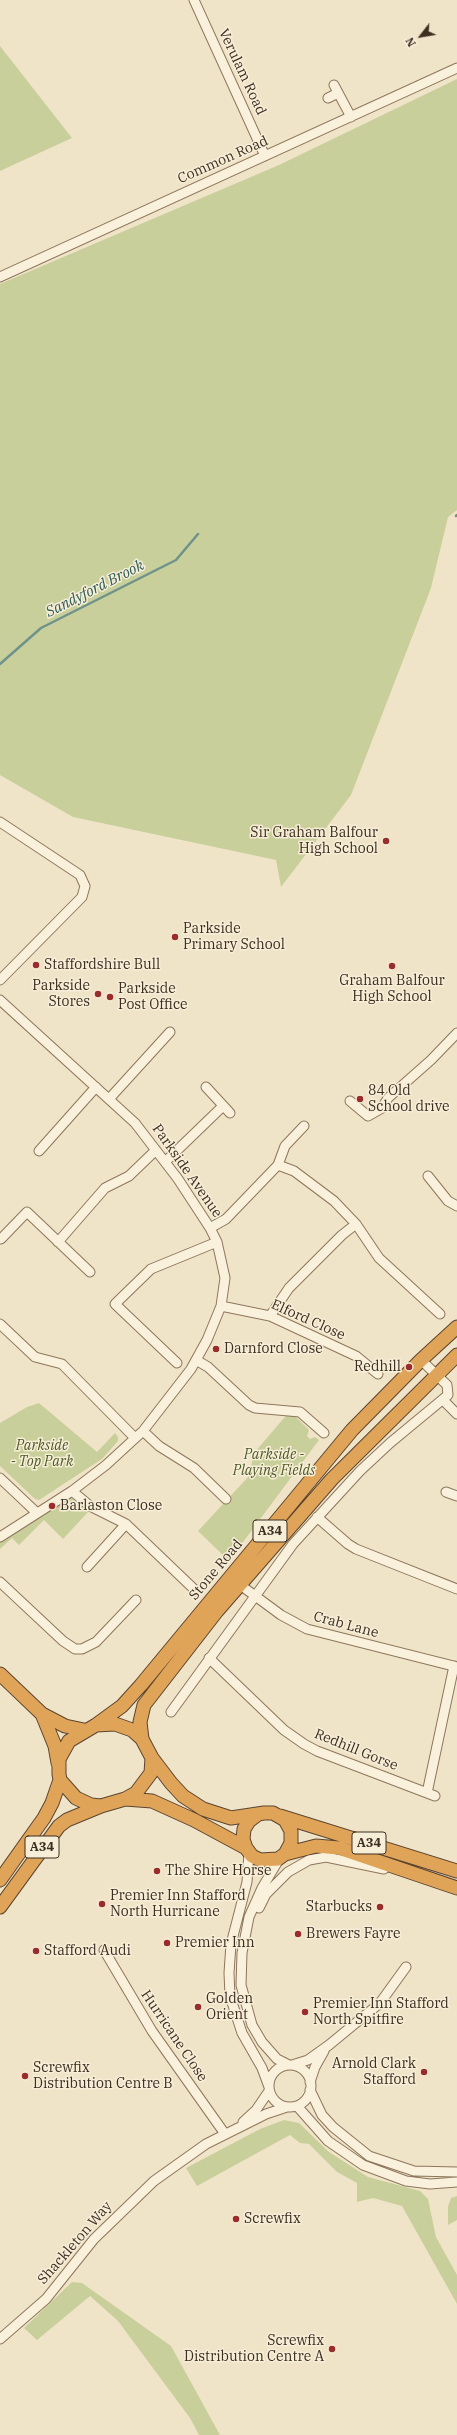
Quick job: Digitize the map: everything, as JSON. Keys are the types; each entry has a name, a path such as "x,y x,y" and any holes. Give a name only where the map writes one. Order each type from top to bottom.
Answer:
{"highway":[{"name":"Stone Road","path":"90,1727 122,1706 352,1430 421,1360 457,1328"},
{"name":"Stone Road","path":"142,1739 140,1722 144,1705 239,1584 332,1479 457,1355"},
{"path":"0,1674 42,1714 65,1726 123,1726 132,1730 142,1739 152,1758 183,1796 209,1812 232,1818 273,1813 280,1816 291,1831 291,1843 283,1855 265,1861 194,1820 157,1804 138,1799 124,1799"},
{"path":"42,1714 55,1746 60,1780 76,1798 91,1805 101,1806 124,1799 136,1793 147,1780 152,1765 152,1758"},
{"path":"58,1765 62,1752 69,1742 90,1727"},
{"name":"A34","path":"0,1880 44,1818 52,1803 60,1780"},
{"name":"A34","path":"0,1907 52,1833 67,1820 101,1806"},
{"path":"247,1850 243,1839 244,1829 249,1821 257,1815"},
{"name":"A34","path":"280,1816 457,1871"},
{"name":"A34","path":"283,1855 316,1846 340,1848 457,1888"}],"street":[{"name":"Verulam Road","path":"194,0 265,156"},
{"name":"Common Road","path":"0,277 457,68"},
{"path":"328,98 336,89 351,117"},
{"path":"0,822 80,875 85,886 82,897 0,980"},
{"name":"Parkside Avenue","path":"0,1000 135,1123 165,1162 210,1228 217,1242 224,1269 221,1306 196,1360 143,1431 106,1465 72,1491 0,1537"},
{"path":"110,1099 170,1032"},
{"path":"350,1101 368,1116 382,1108 388,1098 431,1060 457,1033"},
{"path":"39,1151 96,1087"},
{"path":"206,1087 230,1113"},
{"path":"165,1162 223,1106"},
{"path":"210,1228 226,1219 278,1165 285,1146 304,1126"},
{"path":"58,1242 104,1188 129,1176 156,1150"},
{"path":"278,1165 294,1171 309,1180 356,1224 380,1258 440,1314"},
{"path":"428,1176 448,1200 457,1206"},
{"path":"1,1239 27,1212 90,1272"},
{"path":"270,1316 289,1288 342,1235 356,1224"},
{"path":"177,1363 116,1304 151,1269 217,1242"},
{"name":"Elford Close","path":"221,1306 270,1316 356,1356 378,1374"},
{"path":"0,1324 35,1357 62,1364 135,1438"},
{"path":"196,1360 208,1367 249,1405 255,1408 300,1412 324,1433"},
{"path":"171,1712 289,1549 390,1443 443,1400 453,1388 436,1376 421,1360"},
{"path":"443,1400 457,1414"},
{"path":"143,1431 159,1446 194,1468 226,1499"},
{"path":"0,1478 37,1513"},
{"path":"72,1491 90,1506 126,1524 196,1591"},
{"path":"446,1492 457,1496"},
{"path":"317,1518 356,1549 457,1589"},
{"path":"87,1567 126,1524"},
{"path":"0,1582 63,1642 75,1649 82,1649 96,1642 130,1602"},
{"name":"Crab Lane","path":"239,1584 281,1615 307,1630 455,1667"},
{"name":"Redhill Gorse","path":"209,1658 284,1730 304,1744 317,1751 431,1795 455,1667"},
{"path":"247,1850 247,1882 231,1944 228,1973 230,1996 242,2033 262,2068 275,2101 287,2107 297,2106 306,2100 319,2058 329,2045"},
{"path":"283,1855 262,1888 249,1916 242,1953 241,1980 245,2006 252,2025 268,2051 290,2065 305,2071 322,2115 333,2128 369,2156 414,2171 457,2172"},
{"path":"247,1932 266,1894 288,1872 309,1860 326,1857 425,1877"},
{"name":"Hurricane Close","path":"104,1950 152,2032 225,2134"},
{"path":"269,2089 273,2073 279,2068 308,2060 329,2045 380,2003 406,1967"},
{"name":"Shackleton Way","path":"234,2129 256,2110 269,2089"},
{"path":"297,2106 328,2141 363,2165 406,2181 430,2184 457,2182"},
{"name":"Shackleton Way","path":"0,2339 46,2299 94,2239 130,2202 173,2166 234,2129 266,2114 287,2107"}],"green space":[{"path":"0,46 72,138 0,171"},
{"path":"457,79 457,510 448,517 431,588 351,795 281,887 276,860 73,817 0,775 0,284 279,165"},
{"name":"Parkside - Top Park","path":"39,1403 97,1452 115,1433 118,1437 118,1441 102,1459 39,1500 35,1499 0,1466 0,1423 27,1407"},
{"name":"Parkside - Playing Fields","path":"290,1411 309,1430 307,1436 310,1439 315,1437 319,1440 229,1561 198,1531 249,1476 254,1453"},
{"path":"70,1497 89,1511 63,1539 44,1520 19,1545 12,1538 0,1549 0,1539"},
{"path":"284,2120 299,2123 329,2152 368,2177 420,2191 428,2199 436,2237 457,2275 457,2304 402,2206 373,2198 357,2202 357,2183 337,2172 309,2144 300,2143 290,2135 197,2186 186,2168 260,2129"},
{"path":"457,2196 457,2220 448,2225 448,2206 451,2198"},
{"path":"72,2282 82,2283 171,2346 220,2435 199,2435 190,2418 118,2321 90,2296 37,2340 24,2328"}],"waterway":[{"name":"Sandyford Brook","path":"0,664 41,628 176,560 198,534"}],"place":[{"name":"Sir Graham Balfour High School","path":"386,841"},
{"name":"Parkside Primary School","path":"175,937"},
{"name":"Staffordshire Bull","path":"36,965"},
{"name":"Graham Balfour High School","path":"392,966"},
{"name":"Parkside Stores","path":"98,994"},
{"name":"Parkside Post Office","path":"110,997"},
{"name":"84 Old School drive","path":"360,1099"},
{"name":"Darnford Close","path":"216,1349"},
{"name":"Redhill","path":"409,1367"},
{"name":"Barlaston Close","path":"52,1506"},
{"name":"The Shire Horse","path":"157,1871"},
{"name":"Premier Inn Stafford North Hurricane","path":"102,1904"},
{"name":"Starbucks","path":"380,1907"},
{"name":"Brewers Fayre","path":"298,1934"},
{"name":"Premier Inn","path":"167,1943"},
{"name":"Stafford Audi","path":"36,1951"},
{"name":"Golden Orient","path":"198,2007"},
{"name":"Premier Inn Stafford North Spitfire","path":"305,2012"},
{"name":"Arnold Clark Stafford","path":"424,2072"},
{"name":"Screwfix Distribution Centre B","path":"25,2076"},
{"name":"Screwfix","path":"236,2219"},
{"name":"Screwfix Distribution Centre A","path":"332,2349"}]}
